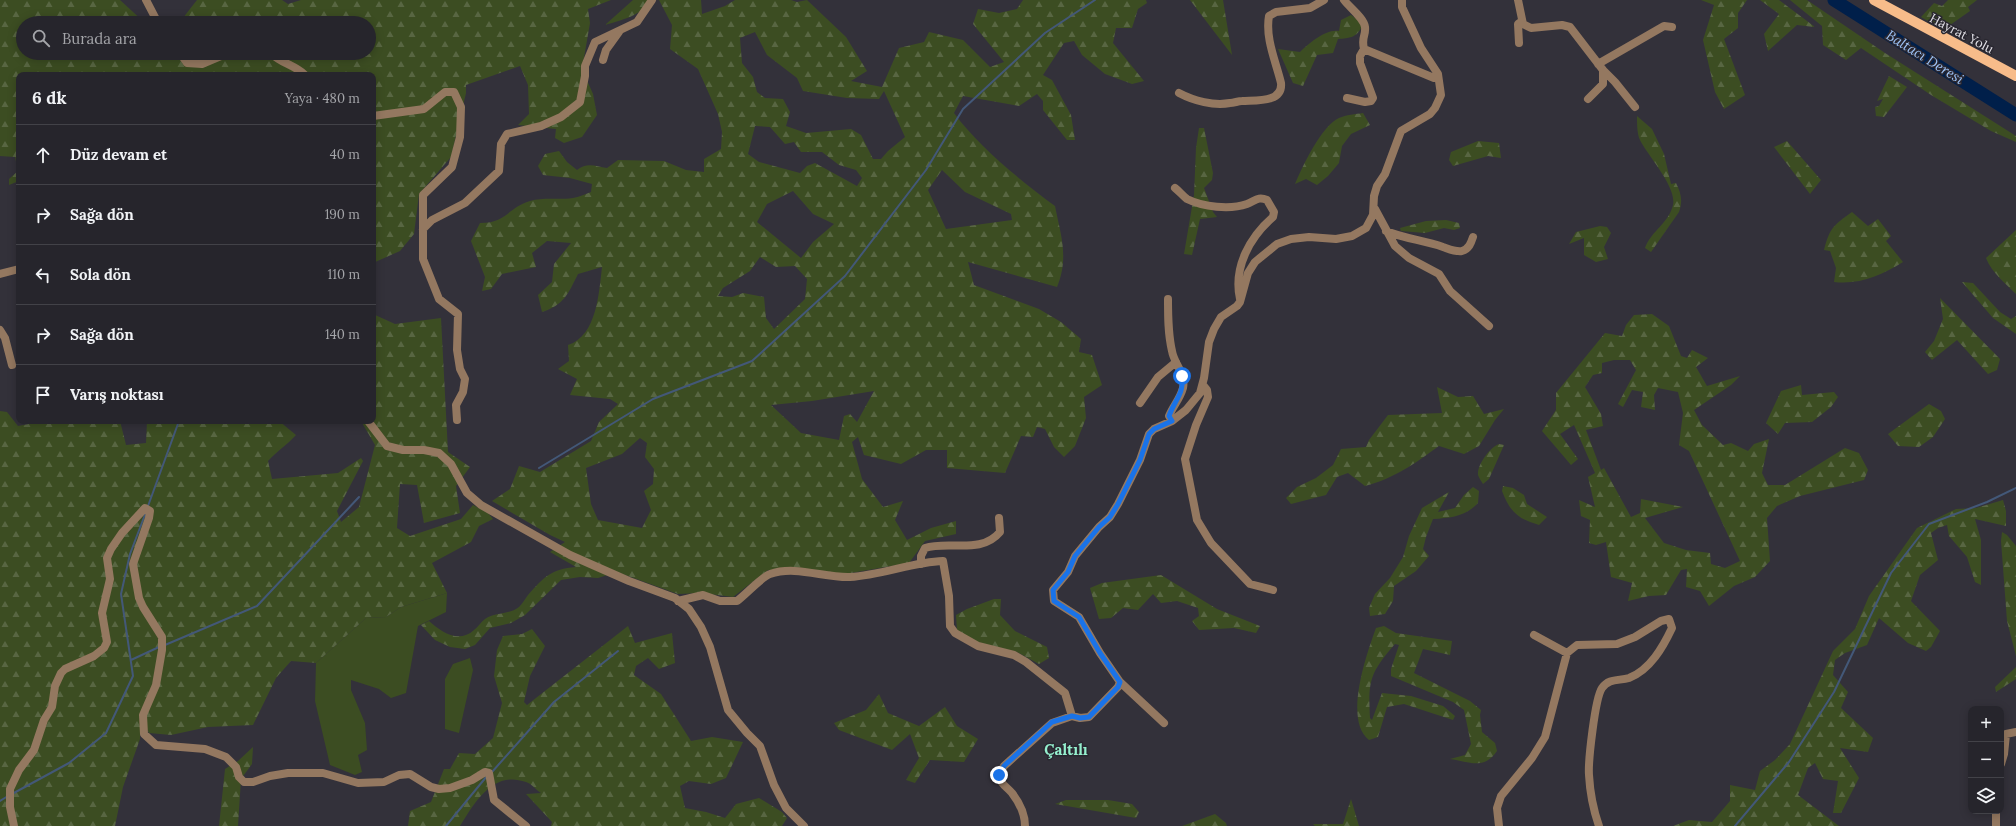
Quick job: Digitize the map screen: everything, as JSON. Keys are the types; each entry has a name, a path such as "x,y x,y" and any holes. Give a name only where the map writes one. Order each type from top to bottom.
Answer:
{"main road":[{"name":"Hayrat Yolu","path":"1874,0 2016,76"}],"street":[{"path":"146,0 153,16"},
{"path":"423,229 432,220 466,203 499,171 501,144 507,134 541,126 561,116 580,102 585,76 585,66 595,42 637,22 652,0"},
{"path":"1179,93 1190,99 1229,104 1240,101 1268,99 1279,94 1282,89 1270,41 1268,24 1269,16 1276,12 1310,8 1324,0"},
{"path":"1344,0 1363,22 1365,27 1362,40 1364,49 1360,56 1360,62 1373,98 1371,101 1365,102 1347,98"},
{"path":"1402,0 1402,7 1421,48 1436,71 1441,89 1440,100 1430,114 1401,131 1385,174 1377,186 1374,196 1375,209 1386,232 1395,246 1409,258 1439,274 1450,291 1489,326"},
{"path":"1518,0 1523,24 1531,28 1562,25 1570,27 1600,67 1615,82 1635,107"},
{"path":"1519,43 1518,24 1522,21"},
{"path":"1600,67 1664,26 1672,27"},
{"path":"603,60 606,50 620,30"},
{"path":"1364,49 1434,78 1438,78"},
{"path":"185,60 187,63 202,64 211,60"},
{"path":"281,60 298,68 302,72"},
{"path":"1588,99 1603,84 1600,67"},
{"path":"376,116 424,109 445,92 454,92 462,107 460,137 452,167 423,195 423,259 439,299 458,314 457,350 460,369 466,379 463,392 456,405 457,420"},
{"path":"1175,188 1187,198 1203,204 1225,207 1246,204 1262,198 1267,200 1274,212 1273,217 1261,228 1246,252 1237,276 1240,302"},
{"path":"1164,723 1120,682 1100,653 1079,617 1054,601 1052,595 1056,585 1068,572 1075,556 1099,527 1110,517 1140,460 1149,434 1154,429 1172,421 1194,401 1203,385 1209,342 1214,329 1221,316 1237,306 1240,302 1248,272 1255,262 1277,244 1291,239 1309,237 1336,238 1352,236 1366,228 1375,209"},
{"path":"1386,232 1401,237 1427,241 1455,251 1462,251 1468,247 1473,237"},
{"path":"0,274 16,270"},
{"path":"1168,299 1172,353 1180,367 1183,387 1179,399 1169,416 1172,421"},
{"path":"0,330 5,338 12,365"},
{"path":"1140,403 1158,377 1176,362"},
{"path":"1203,385 1208,390 1208,397 1196,425 1185,459 1197,520 1212,543 1250,584 1272,590"},
{"path":"370,424 387,446 403,450 424,450 439,453 451,464 467,493 480,505 570,554 629,581 678,601 689,609 701,627 710,647 728,710 742,728 760,746 774,784 786,808 804,826"},
{"path":"1118,504 1118,517"},
{"path":"14,826 10,807 10,789 19,770 34,750 44,720 52,707 55,686 61,674 65,668 94,656 104,648 107,642 102,613 110,579 107,558 118,538 145,508 150,511 149,518 133,564 141,602 162,637 162,650 156,685 143,715 144,734 156,745 205,749 226,757 236,767 239,777 244,782 253,782 270,776 288,773 323,773 358,782 384,782 399,775 410,774 431,787 439,789 450,788 472,780 484,772 489,773 494,800 526,826"},
{"path":"921,564 921,556 925,548 934,545 974,546 995,539 1000,532 999,518"},
{"path":"678,601 703,595 720,600 737,601 769,574 799,571 848,577 888,572 921,564 943,561 949,596 950,626 955,633 978,646 1014,655 1026,662 1065,693 1072,716"},
{"path":"1499,826 1497,808 1501,796 1532,758 1545,737 1567,652 1577,644 1617,644 1635,637 1660,621 1669,619 1672,628 1658,653 1640,672 1628,678 1612,680 1602,688 1596,704 1589,774 1592,808 1599,826"},
{"path":"1534,635 1567,652"},
{"path":"1025,826 1020,805 1001,783 999,775 1004,766 1052,722 1072,716 1080,718 1089,717 1118,687 1120,682"},
{"path":"2004,754 2006,734 2016,732"},
{"path":"1996,814 1996,826"}],"green space":[{"path":"0,0 120,0 137,16 16,16 16,60 376,60 376,16 184,16 197,0 282,0 288,4 301,0 611,0 588,9 590,23 582,69 593,94 597,115 582,137 564,143 555,138 556,129 518,125 529,114 528,85 520,66 466,85 466,93 451,157 419,194 414,234 400,251 376,262 376,72 16,72 16,162 15,157 0,156"},
{"path":"633,0 650,0 642,10 636,14 605,25"},
{"path":"659,0 701,0 702,14 725,6 735,0 791,0 797,2 807,0 846,37 867,71 851,81 882,87 899,48 924,42 929,32 963,40 990,67 1004,62 973,24 978,9 999,13 1017,9 1023,0 1146,0 1147,3 1138,9 1132,28 1116,28 1113,43 1144,81 1132,84 1105,74 1082,55 1074,41 1064,43 1043,75 1052,80 1071,115 1075,140 1067,140 1043,110 1043,101 1037,94 1019,106 963,96 954,113 975,138 1001,163 1055,206 1063,247 1063,266 1057,287 968,262 974,285 1039,309 1061,322 1081,339 1079,352 1092,355 1102,385 1084,397 1086,418 1075,446 1064,457 1054,447 1045,429 1037,427 1033,437 1021,436 1005,473 947,468 947,450 926,450 901,464 864,455 858,437 852,442 862,479 883,507 903,501 895,520 907,540 931,528 956,521 956,534 925,541 909,563 845,574 768,570 733,597 702,593 678,594 617,572 598,578 580,577 561,580 525,615 511,623 490,628 475,645 465,649 450,647 435,640 421,625 429,621 450,635 462,636 468,634 489,617 515,610 549,575 560,570 576,567 550,552 565,542 550,535 492,501 510,489 519,466 540,472 591,441 599,422 618,404 610,399 570,395 577,379 558,369 569,361 568,345 578,340 585,333 591,323 598,300 602,267 578,274 564,298 556,306 542,312 538,295 552,282 554,264 571,243 547,241 532,253 536,267 502,274 491,289 482,291 485,277 471,241 480,223 496,221 522,204 540,199 573,198 591,192 592,184 570,178 543,175 538,166 545,154 559,151 567,162 577,170 588,165 607,168 618,160 664,161 686,170 704,172 704,159 721,149 722,132 718,114 698,69 670,49 672,25","holes":["755,32 767,55 797,78 803,91 847,98 879,99 884,91 905,137 881,159 873,159 861,135 851,129 806,133 786,126 790,112 783,99 765,98 757,92 753,77 742,63 740,38","755,126 770,127 785,144 794,142 801,152 822,152 839,165 856,170 862,178 857,186 815,163 807,166 800,173 759,162 748,154","942,170 965,192 1011,214 1012,220 946,229 928,190","793,191 813,214 834,224 813,242 801,258 757,222 767,204","760,257 776,267 795,266 807,279 805,299 774,329 766,318 764,297 743,293 732,297 718,296 723,288 750,271","874,391 857,422 850,414 844,416 839,440 801,433 771,405 812,401","640,438 647,443 645,457 654,469 653,484 644,491 651,510 642,528 598,520 591,504 586,468 622,454"]},
{"path":"1190,0 1223,0 1232,55"},
{"path":"1701,0 1747,0 1738,13 1738,28 1724,39 1745,95 1724,109 1715,92 1703,40 1714,5"},
{"path":"1760,0 1779,0 1815,27 1797,25 1768,51 1764,34 1779,14"},
{"path":"1790,0 1807,0 1885,53 2016,136 2016,142 1991,131 1931,95 1861,48 1846,60 1823,45 1822,26"},
{"path":"1948,0 1977,0 1968,7 1970,11 1943,30 1921,17 1934,3 1942,6"},
{"path":"1351,15 1358,20 1362,26 1358,33 1349,38 1338,39 1333,53 1317,55 1303,86 1293,83 1278,49 1300,52 1323,34 1339,31 1341,20"},
{"path":"1889,76 1907,87 1884,117 1876,116 1875,107 1879,106 1883,99 1877,101"},
{"path":"1363,113 1370,125 1351,134 1342,146 1339,163 1328,176 1317,185 1306,179 1295,184 1313,147 1326,129 1339,118"},
{"path":"1637,116 1652,129 1664,154 1671,184 1676,183 1681,197 1679,212 1651,252 1645,248 1651,237 1668,217 1673,205 1673,198 1671,190 1661,172 1639,138"},
{"path":"1199,128 1204,128 1213,173 1212,180 1204,188 1213,212 1217,217 1200,219 1192,255 1184,254 1194,195 1196,148"},
{"path":"1478,141 1499,143 1501,158 1488,156 1453,166 1449,160 1451,152"},
{"path":"1787,141 1821,180 1810,194 1774,147"},
{"path":"16,173 16,182 9,185 9,179"},
{"path":"1852,212 1868,226 1878,219 1891,236 1886,241 1903,262 1879,275 1870,278 1844,283 1834,282 1836,268 1830,251 1824,250 1831,231 1841,220"},
{"path":"1446,220 1459,223 1460,228 1454,230 1444,228 1425,233 1401,231 1400,228 1426,221"},
{"path":"1600,226 1607,227 1611,233 1604,247 1608,259 1596,262 1584,255 1584,238 1569,244 1576,232"},
{"path":"2016,230 2016,294 1995,273 1986,258"},
{"path":"1962,282 1973,283 2000,312 2011,319 2016,316 2016,334 1993,318"},
{"path":"1940,298 2000,359 1997,370 1988,374 1957,340 1932,360 1925,352 1934,341 1943,319"},
{"path":"1652,314 1669,326 1681,356 1687,358 1692,350 1708,358 1696,367 1707,386 1740,376 1731,385 1694,410 1702,425 1723,445 1731,443 1748,451 1754,444 1769,439 1762,473 1768,485 1785,485 1845,448 1859,453 1868,470 1864,480 1800,496 1777,506 1767,518 1770,561 1755,577 1734,586 1709,606 1700,591 1686,587 1687,569 1681,570 1666,595 1649,596 1628,601 1632,583 1611,577 1606,542 1596,545 1589,543 1590,520 1581,516 1579,500 1595,507 1588,477 1595,473 1574,425 1560,434 1578,459 1571,465 1542,431 1556,410 1556,393 1605,333 1622,336 1626,325 1634,315","holes":["1614,360 1630,360 1636,370 1618,404 1623,407 1632,390 1643,392 1641,407 1655,410 1654,395 1658,388 1678,392 1683,413 1679,445 1689,451 1740,561 1725,568 1711,564 1710,553 1686,550 1664,543 1645,518 1683,507 1641,499 1640,513 1631,517 1604,468 1601,470 1586,430 1603,426 1601,414 1585,387 1593,375 1602,373 1602,363"]},
{"path":"376,315 395,324 441,318 448,452 470,467 456,486 460,513 424,523 417,485 400,484 397,528 410,536 461,519 473,505 488,513 493,519 479,526 471,542 432,563 447,593 401,607 386,617 366,618 316,663 291,661 276,678 253,725 208,727 171,735 149,733 140,716 140,739 123,787 115,826 0,826 0,411 7,412 18,426 29,424 121,424 126,445 146,443 147,424 283,424 296,435 268,461 272,479 338,473 361,458 363,461 337,511 341,522 359,507 375,445 363,424 376,424"},
{"path":"1801,385 1802,395 1834,392 1838,397 1831,407 1812,422 1785,423 1778,434 1766,423 1781,391"},
{"path":"1437,387 1458,397 1473,396 1484,414 1504,409 1495,420 1479,446 1464,454 1439,446 1404,470 1376,483 1365,486 1348,473 1337,477 1326,495 1291,504 1286,498 1297,487 1316,478 1333,465 1341,449 1366,447 1369,440 1388,415 1442,413"},
{"path":"1929,404 1941,411 1945,419 1933,437 1919,447 1898,446 1888,434"},
{"path":"1499,444 1504,445 1489,479 1483,484 1478,475 1480,466 1488,452"},
{"path":"1503,486 1513,488 1524,495 1527,504 1547,517 1539,525 1520,517 1508,504 1502,491"},
{"path":"1473,487 1479,491 1478,503 1468,511 1458,516 1433,519 1423,549 1429,556 1416,571 1394,586 1393,601 1385,614 1370,616 1369,608 1375,594 1390,578 1403,557 1409,536 1422,508 1449,492 1438,512 1455,508 1464,495"},
{"path":"2003,500 2006,511 2006,526 1975,519 1981,540 1981,585 1975,582 1967,557 1949,536 1947,525 1938,528 1931,533 1938,560 1920,575 1911,601 1940,631 1931,647 1926,651 1908,643 1879,618 1867,645 1845,653 1835,660 1833,675 1848,692 1841,708 1873,738 1868,752 1840,748 1859,778 1841,813 1833,813 1838,781 1823,779 1815,763 1808,768 1798,795 1839,826 1673,826 1689,820 1712,822 1730,801 1730,785 1755,790 1760,771 1775,760 1790,744 1833,651 1855,629 1869,596 1917,528 1956,509 1976,508"},
{"path":"2002,532 2007,535 2016,546 2016,656 2007,621 2001,541"},
{"path":"1161,575 1217,609 1260,626 1256,633 1234,628 1199,630 1192,621 1199,616 1198,608 1177,601 1161,603 1153,594 1138,610 1123,608 1111,618 1099,619 1090,588 1102,583"},
{"path":"447,593 446,612 418,626 406,693 391,698 379,689 351,680 351,690 365,723 367,750 358,755 362,772 355,775 330,765 315,701 316,663 366,618 386,617 401,607"},
{"path":"994,599 1001,599 1000,615 1015,631 1047,647 1049,658 1039,664 1017,652 973,641 957,631 956,615 967,609"},
{"path":"628,626 635,643 672,633 675,663 659,669 648,658 636,666 634,675 661,694 691,741 712,737 743,742 726,778 711,784 689,781 680,786 685,808 706,812 725,818 736,804 759,798 782,812 787,818 782,826 551,826 552,822 526,794 541,793 532,785 514,779 504,780 486,790 472,807 460,826 408,826 410,811 431,802 444,769 450,769 459,753 475,754 493,738 502,703 494,676 497,650 503,636 522,634 532,629 545,646 530,676 524,702 527,705"},
{"path":"1384,626 1396,633 1452,641 1450,655 1423,649 1414,673 1470,701 1481,710 1480,715 1482,732 1495,743 1497,751 1487,761 1482,763 1470,763 1450,759 1465,755 1471,744 1464,710 1453,702 1391,676 1391,669 1399,645 1395,644 1380,662 1372,678 1370,686 1370,718 1372,720 1382,693 1411,696 1443,706 1455,716 1453,720 1404,704 1387,707 1378,737 1369,740 1361,730 1358,718 1357,702 1359,686 1367,653 1376,628"},
{"path":"470,658 473,670 459,733 445,729 445,679 453,664"},
{"path":"2016,667 2016,679 1996,692 1995,687"},
{"path":"879,694 888,713 919,726 945,707 957,726 978,739 964,762 930,760 915,783 906,780 919,758 910,734 892,750 839,730 834,723 866,710"},
{"path":"253,747 252,764 241,779 238,826 219,826 225,769 238,761"},
{"path":"1351,799 1359,826 1315,826 1313,824 1343,824"},
{"path":"1066,800 1108,800 1132,804 1139,812 1136,818 1055,804"},
{"path":"1215,814 1226,823 1227,826 1182,826"}],"waterway":[{"path":"539,468 653,399 752,361 845,276 926,170 963,109 1045,33 1095,0"},
{"name":"Baltacı Deresi","path":"1834,0 2016,115"},
{"path":"148,506 178,424"},
{"path":"1735,826 1789,762 1834,692 1891,573 1929,524 1987,502 2016,488"},
{"path":"165,645 257,606 359,497"},
{"path":"12,794 69,763 106,733 133,676 121,594 130,554 146,512"},
{"path":"131,660 159,647"},
{"path":"492,772 554,702 618,651"},
{"path":"446,826 487,776"},
{"path":"0,801 8,796"}],"district":[{"name":"Çaltılı","path":"1066,750"}],"route":[{"path":"999,775 1004,766 1052,722 1072,716 1080,718 1089,717 1118,687 1120,682 1118,677 1100,653 1079,617 1054,601 1052,595 1053,590 1068,572 1075,556 1099,527 1110,517 1118,504 1140,460 1149,434 1154,429 1164,426 1172,421 1169,416 1179,399 1183,387 1182,376"}]}
